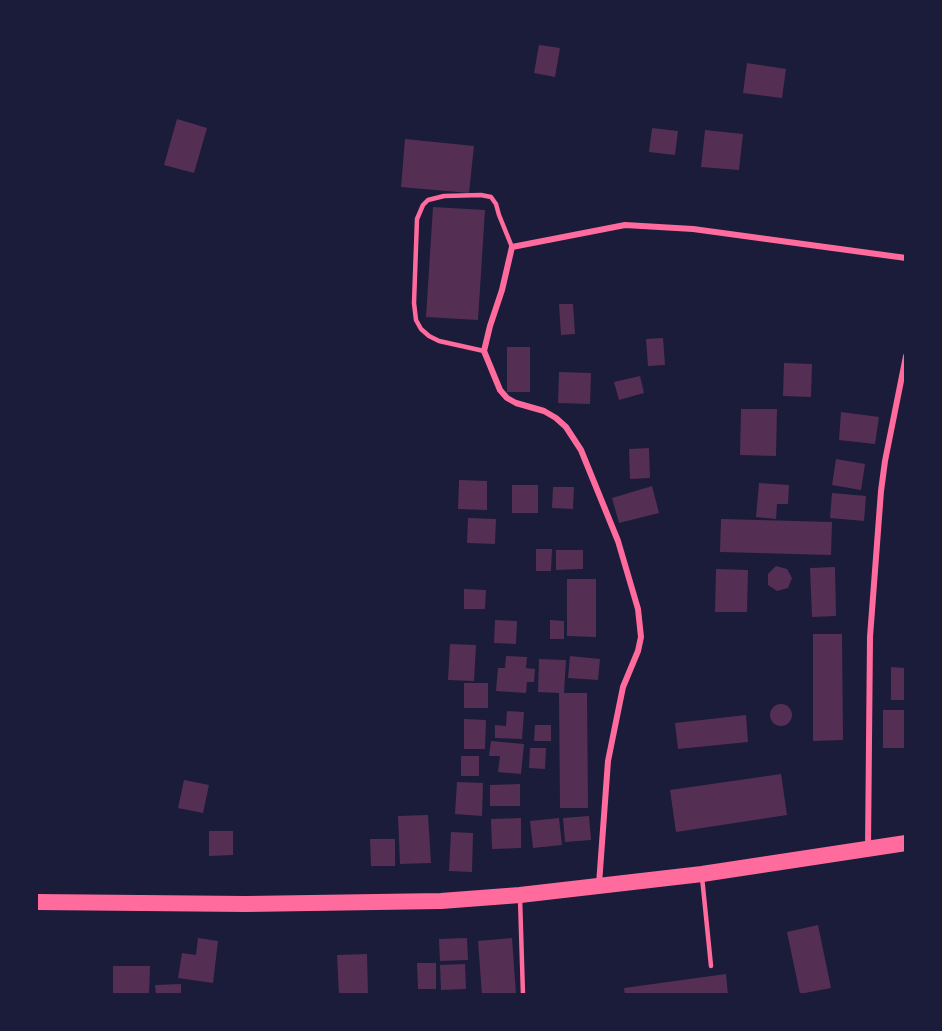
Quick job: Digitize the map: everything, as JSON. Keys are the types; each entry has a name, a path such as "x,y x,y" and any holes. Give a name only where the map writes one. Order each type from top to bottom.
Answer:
{"highway":[{"path":"36,902 246,904 441,901 520,895 702,874 906,843"}],"street":[{"path":"599,885 608,761 623,687 641,638 638,609 618,541 581,450 566,427 556,418 544,411 507,398 500,390 484,351 513,247 625,225 693,229 906,258"},
{"path":"868,848 870,637 881,490 906,356"}],"lane":[{"path":"484,351 439,341 421,329 416,320 414,303 417,219 423,205 428,200 444,196 481,195 490,197 496,204 513,247"},
{"path":"702,874 711,966"},
{"path":"520,895 523,995"}],"building":[{"path":"539,45 560,48 555,77 534,73"},
{"path":"747,63 786,69 782,98 743,93"},
{"path":"177,119 207,128 194,173 164,165"},
{"path":"652,128 678,131 675,155 649,152"},
{"path":"705,130 743,134 739,170 701,167"},
{"path":"405,139 474,146 469,193 401,187"},
{"path":"433,207 485,210 478,320 426,317"},
{"path":"559,304 573,304 575,334 561,335"},
{"path":"663,338 665,365 648,366 646,339"},
{"path":"507,347 530,347 530,392 507,392"},
{"path":"784,363 812,364 811,397 783,396"},
{"path":"559,372 591,373 590,404 558,403"},
{"path":"640,376 644,393 619,400 614,382"},
{"path":"741,409 777,409 776,456 740,455"},
{"path":"841,412 879,417 875,444 839,440"},
{"path":"649,448 650,478 630,479 629,449"},
{"path":"836,459 865,464 861,490 832,485"},
{"path":"459,480 487,481 487,510 458,509"},
{"path":"759,483 789,485 788,504 777,504 776,519 756,517"},
{"path":"512,485 538,485 538,513 512,513"},
{"path":"652,486 659,513 619,523 612,498"},
{"path":"553,487 574,487 573,509 552,508"},
{"path":"832,493 866,496 864,521 830,518"},
{"path":"468,518 496,519 495,544 467,543"},
{"path":"721,519 832,522 831,555 720,552"},
{"path":"536,549 552,549 551,571 536,571"},
{"path":"556,550 583,550 583,569 556,570"},
{"path":"776,566 787,569 792,578 788,588 777,591 768,585 768,574"},
{"path":"835,567 836,616 812,617 810,568"},
{"path":"716,569 748,570 747,612 715,612"},
{"path":"567,579 596,579 596,637 567,636"},
{"path":"464,589 486,590 485,609 464,609"},
{"path":"495,620 517,621 516,644 494,643"},
{"path":"550,620 564,621 564,639 550,639"},
{"path":"813,634 842,634 843,740 813,741"},
{"path":"450,644 476,645 474,681 448,680"},
{"path":"506,656 527,657 526,668 535,669 534,682 527,682 526,693 496,691 498,668 505,668"},
{"path":"570,656 600,659 598,680 568,678"},
{"path":"539,659 566,660 564,693 587,693 588,808 560,808 559,693 538,692"},
{"path":"891,667 906,668 906,700 891,700"},
{"path":"464,683 488,683 488,708 464,708"},
{"path":"781,704 789,707 792,715 789,723 781,726 773,723 770,715 773,707"},
{"path":"883,710 906,710 906,748 883,748"},
{"path":"507,711 524,712 522,739 495,738 495,725 506,726"},
{"path":"746,715 748,742 678,749 675,723"},
{"path":"464,719 486,720 485,749 464,749"},
{"path":"535,725 551,725 551,741 534,741"},
{"path":"491,741 524,744 521,774 498,772 500,756 489,756"},
{"path":"530,748 546,748 545,769 529,768"},
{"path":"461,756 479,756 479,776 461,776"},
{"path":"781,774 787,815 676,832 670,790"},
{"path":"184,780 209,785 203,813 178,808"},
{"path":"457,782 483,783 482,816 455,814"},
{"path":"520,784 520,806 490,806 490,785"},
{"path":"428,815 431,863 400,864 398,816"},
{"path":"589,816 591,840 565,842 563,818"},
{"path":"521,818 521,848 492,849 491,819"},
{"path":"559,818 562,845 533,848 530,821"},
{"path":"209,831 233,831 233,855 209,856"},
{"path":"451,832 473,833 472,872 449,871"},
{"path":"370,839 395,839 395,866 371,866"},
{"path":"818,925 831,988 800,994 787,932"},
{"path":"198,938 218,941 213,983 178,978 182,953 196,955"},
{"path":"467,938 468,960 440,961 439,939"},
{"path":"512,938 516,995 482,995 478,941"},
{"path":"367,954 368,995 339,995 337,955"},
{"path":"417,963 436,963 436,989 418,989"},
{"path":"465,964 466,989 441,990 440,965"},
{"path":"113,966 150,966 149,995 113,995"},
{"path":"726,974 728,995 625,995 624,988"},
{"path":"181,984 181,995 156,995 155,985"}]}
